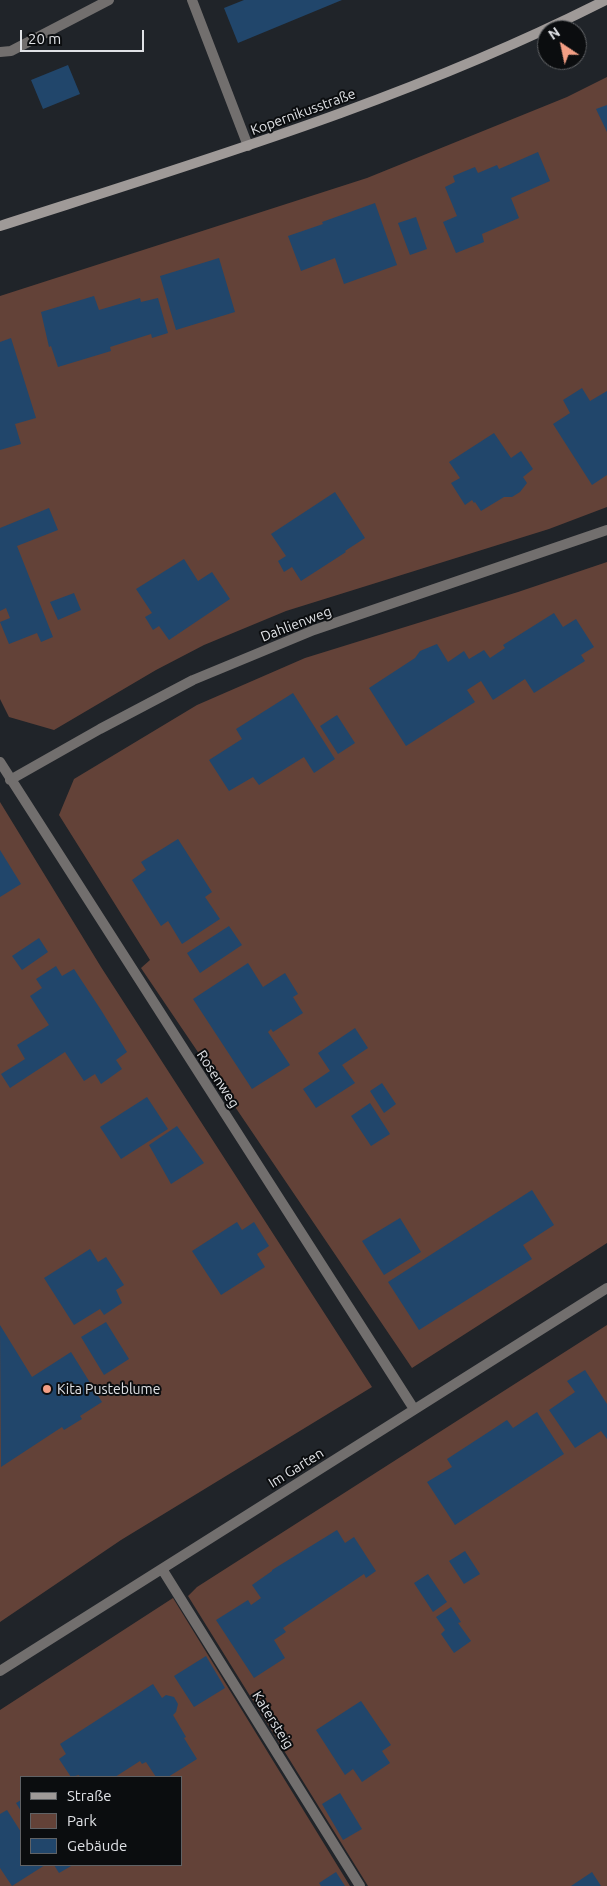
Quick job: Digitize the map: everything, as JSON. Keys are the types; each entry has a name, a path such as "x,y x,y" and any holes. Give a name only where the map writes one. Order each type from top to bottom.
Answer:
{"street":[{"path":"0,52 11,51 109,0"},
{"path":"192,0 248,146"},
{"name":"Kopernikusstraße","path":"0,226 248,146 378,100 544,31 606,0"},
{"name":"Dahlienweg","path":"10,780 100,729 201,676 314,630 607,530"},
{"name":"Rosenweg","path":"0,762 414,1409"},
{"name":"Im Garten","path":"0,1671 607,1288"},
{"name":"Katersteig","path":"162,1569 360,1886"}],"green space":[{"path":"607,77 607,507 549,529 286,611 204,645 156,670 54,730 9,717 0,699 0,296 367,178 567,97"},
{"path":"607,562 607,1243 412,1368 141,968 150,960 59,815 74,779 197,705 305,658 518,592"},
{"path":"0,802 101,967 372,1387 121,1540 0,1622"},
{"path":"607,1325 607,1886 368,1886 188,1596 197,1587"},
{"path":"173,1598 350,1886 0,1886 0,1710"}],"building":[{"path":"244,0 342,0 238,43 224,8"},
{"path":"68,65 80,94 43,109 31,80"},
{"path":"607,105 607,132 596,109"},
{"path":"538,152 550,181 511,198 519,218 482,234 484,242 456,253 443,222 457,216 445,187 455,182 453,176 475,167 478,173 497,165 499,169"},
{"path":"375,203 397,265 344,284 335,258 301,271 288,236"},
{"path":"416,217 427,249 410,255 398,223"},
{"path":"219,258 235,312 176,330 160,276"},
{"path":"94,296 99,310 140,298 141,302 158,298 168,333 152,338 151,334 110,347 111,351 58,367 51,346 49,347 41,312"},
{"path":"11,338 36,418 15,424 21,444 0,450 0,342"},
{"path":"582,388 590,401 607,391 607,475 592,485 553,424 570,413 563,400"},
{"path":"494,433 511,458 521,451 533,469 523,477 527,483 520,492 512,497 504,497 481,511 472,500 465,505 451,483 460,478 449,462"},
{"path":"335,492 365,538 301,581 292,567 284,572 278,561 286,556 271,534"},
{"path":"49,508 58,530 17,546 53,637 41,642 37,633 9,644 0,622 10,618 6,608 0,611 0,528"},
{"path":"184,559 198,581 212,572 230,599 169,640 159,626 153,630 145,617 152,613 136,589"},
{"path":"74,593 81,610 58,620 50,602"},
{"path":"554,613 563,627 576,619 594,647 581,655 585,661 534,693 525,679 493,700 481,681 467,690 475,702 406,746 369,688 415,658 420,651 437,644 448,662 464,651 469,659 484,650 490,658 505,648 503,645"},
{"path":"293,693 335,759 314,773 304,757 259,785 253,777 229,791 209,760 242,739 236,729"},
{"path":"337,715 355,743 338,754 320,726"},
{"path":"178,839 212,892 205,897 220,919 182,944 168,921 161,926 132,880 146,870 141,862"},
{"path":"0,850 21,884 0,897"},
{"path":"229,926 242,945 200,973 187,953"},
{"path":"39,938 48,952 22,970 12,956"},
{"path":"248,963 263,987 285,973 298,994 293,997 303,1013 273,1032 271,1029 268,1032 290,1065 252,1089 193,999"},
{"path":"56,966 62,976 74,969 101,1010 127,1052 116,1060 122,1069 101,1084 95,1074 84,1081 65,1052 10,1088 1,1074 25,1059 17,1045 49,1025 30,996 42,988 36,979"},
{"path":"355,1028 368,1048 342,1065 355,1083 316,1108 303,1089 330,1071 318,1053"},
{"path":"382,1083 396,1104 384,1113 370,1091"},
{"path":"147,1097 168,1129 121,1159 100,1127"},
{"path":"370,1103 390,1134 371,1146 351,1116"},
{"path":"177,1126 204,1163 171,1184 149,1145"},
{"path":"532,1190 554,1225 523,1245 532,1259 419,1330 388,1282"},
{"path":"400,1218 421,1252 384,1275 362,1241"},
{"path":"237,1222 242,1230 254,1222 269,1246 257,1254 265,1267 221,1295 192,1251"},
{"path":"90,1249 98,1262 106,1257 124,1285 116,1290 122,1303 104,1315 100,1309 74,1325 44,1278"},
{"path":"106,1322 129,1359 104,1375 81,1337"},
{"name":"Kita Pusteblume","path":"0,1325 32,1377 71,1352 102,1402 80,1416 82,1419 64,1430 62,1427 1,1467"},
{"path":"585,1370 607,1404 607,1439 601,1431 575,1448 549,1410 575,1392 567,1381"},
{"path":"537,1412 564,1454 455,1525 427,1482 452,1467 447,1459 507,1420 513,1428"},
{"path":"337,1530 345,1543 354,1537 376,1571 366,1578 364,1574 283,1628 286,1632 274,1640 285,1658 254,1678 216,1620 248,1600 251,1605 261,1598 252,1585 272,1570"},
{"path":"465,1551 480,1574 464,1584 449,1561"},
{"path":"428,1574 447,1602 433,1612 414,1583"},
{"path":"451,1607 461,1622 458,1623 471,1641 454,1653 441,1634 445,1630 436,1617"},
{"path":"206,1656 225,1688 194,1707 174,1676"},
{"path":"153,1684 162,1698 166,1695 174,1697 178,1704 173,1715 197,1759 170,1776 155,1776 146,1762 142,1764 140,1761 117,1776 70,1776 59,1759 66,1754 60,1744"},
{"path":"361,1701 391,1745 382,1751 390,1763 362,1782 353,1769 345,1775 316,1730"},
{"path":"340,1793 362,1829 343,1840 322,1804"},
{"path":"20,1801 20,1809 16,1803"},
{"path":"7,1810 20,1830 20,1866 43,1866 12,1886 0,1868 0,1814"},
{"path":"55,1866 71,1866 59,1873"},
{"path":"336,1872 345,1886 321,1886 319,1883"},
{"path":"592,1872 601,1886 571,1886"}],"place":[{"name":"Kita Pusteblume","path":"47,1389"}]}
